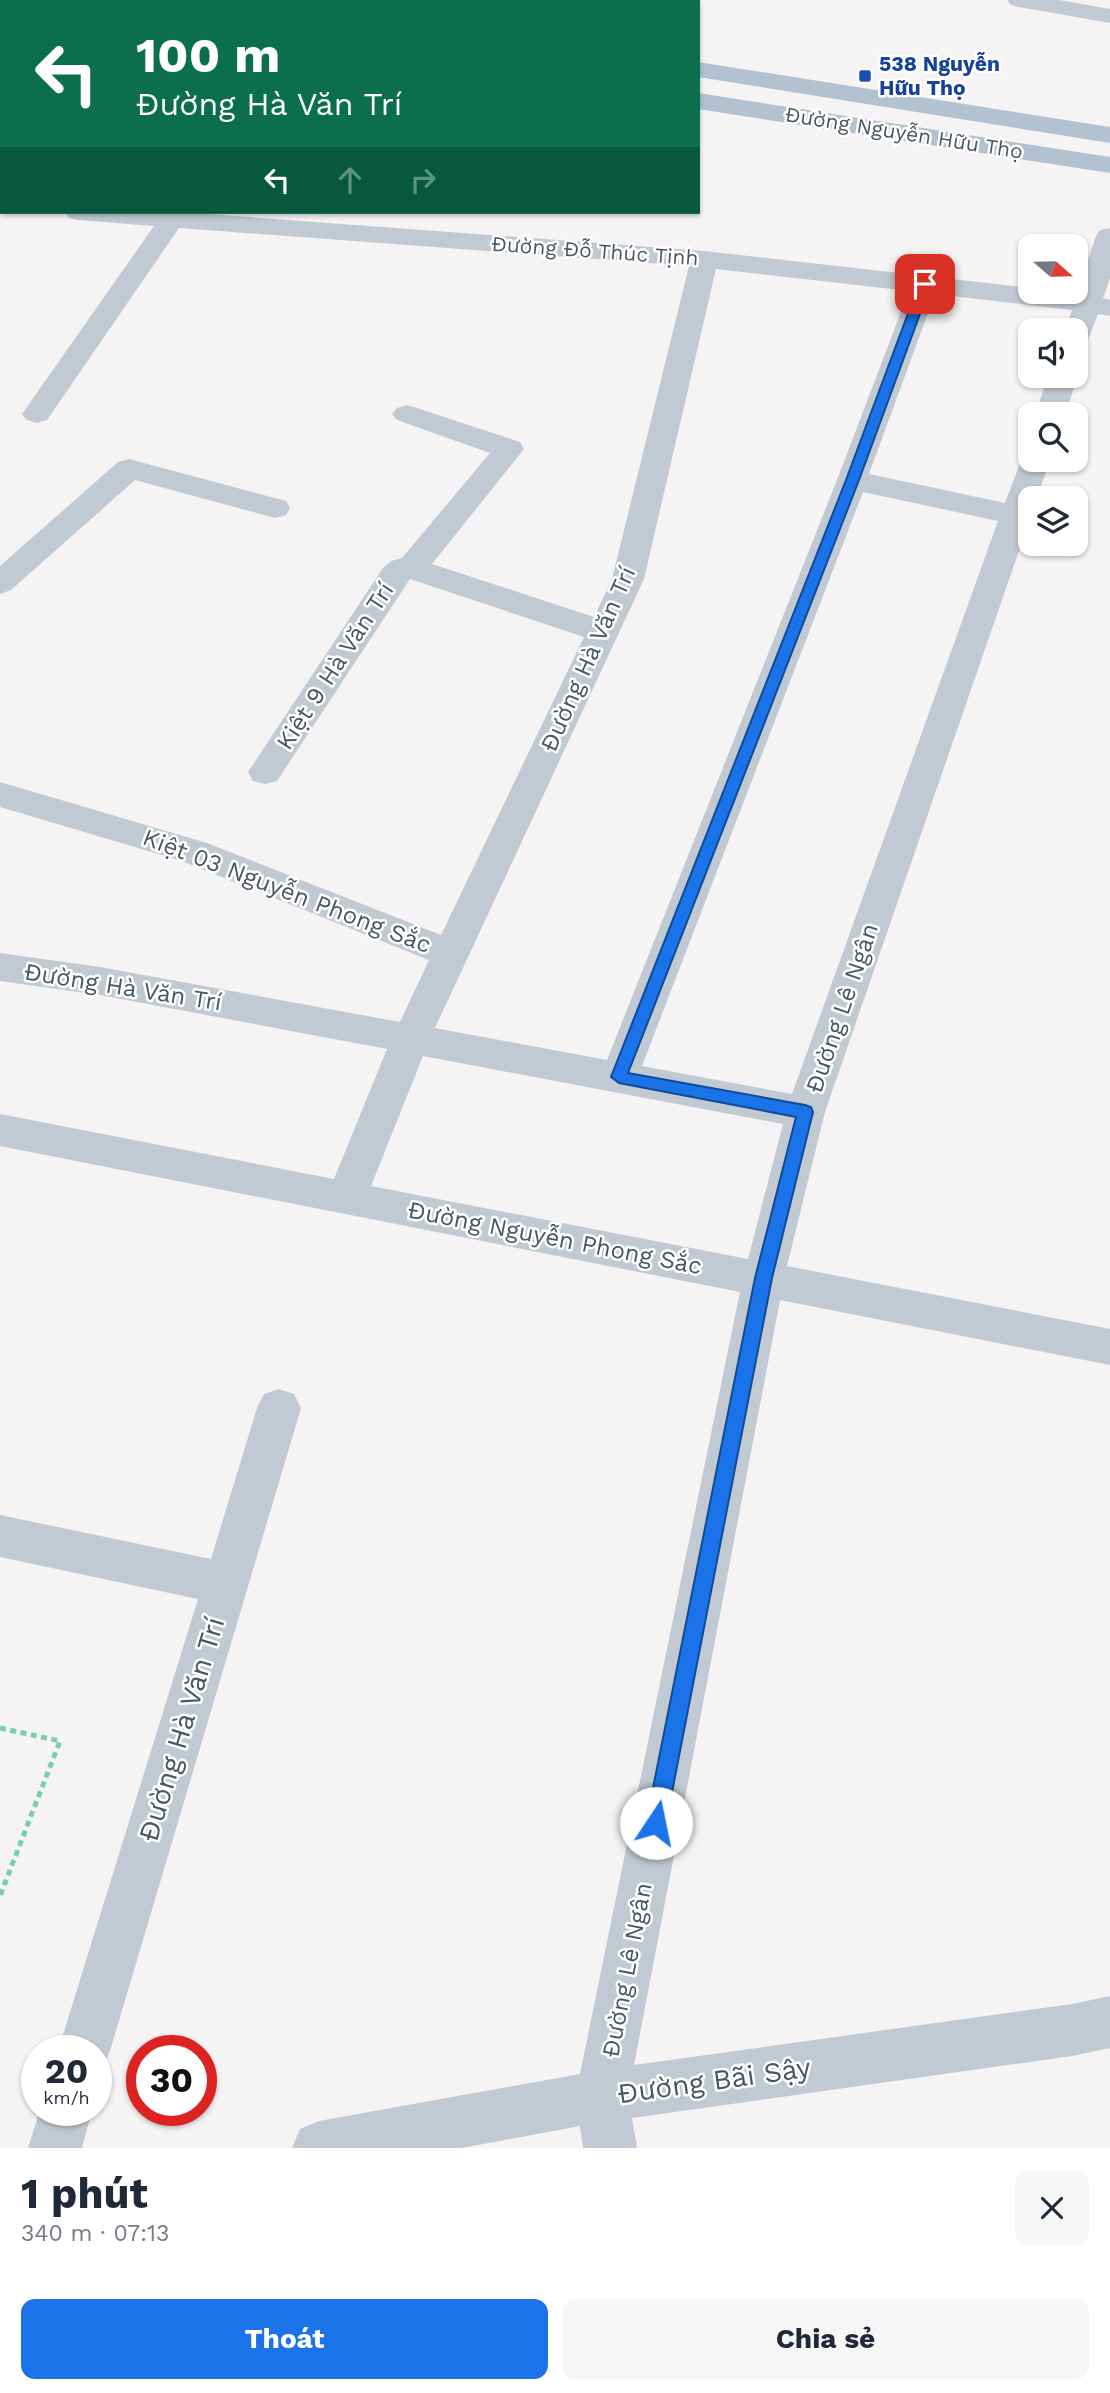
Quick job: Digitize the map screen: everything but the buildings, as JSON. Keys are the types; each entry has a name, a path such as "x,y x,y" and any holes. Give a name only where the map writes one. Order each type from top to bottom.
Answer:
{"main road":[{"name":"Đường Nguyễn Hữu Thọ","path":"700,69 1110,135"},
{"name":"Đường Nguyễn Hữu Thọ","path":"700,101 1110,165"}],"street":[{"path":"1018,0 1110,16"},
{"name":"Đường Đỗ Thúc Tịnh","path":"105,214 704,259 1099,306"},
{"path":"37,414 172,219"},
{"path":"1088,322 1099,306 1110,236"},
{"name":"Đường Hà Văn Trí","path":"346,1198 411,1038 628,579 704,259"},
{"path":"619,1077 852,480 925,284"},
{"name":"Kiệt 9 Hà Văn Trí","path":"407,414 509,449 411,568"},
{"path":"0,583 129,469 275,508"},
{"name":"Đường Lê Ngân","path":"610,2148 602,2096 764,1278 805,1112 1031,472"},
{"path":"852,480 1016,515"},
{"name":"Kiệt 9 Hà Văn Trí","path":"265,772 394,575 402,568 411,568 604,632"},
{"name":"Kiệt 03 Nguyễn Phong Sắc","path":"0,794 194,852 452,954"},
{"name":"Đường Hà Văn Trí","path":"0,967 100,981 805,1112"},
{"name":"Đường Nguyễn Phong Sắc","path":"0,1130 1110,1347"},
{"name":"Đường Hà Văn Trí","path":"89,2035 279,1408"},
{"path":"0,1536 225,1583"},
{"name":"Đường Bãi Sậy","path":"318,2148 602,2096 1072,2030 1110,2022"},
{"path":"55,2148 61,2126"}],"path":[{"path":"0,1728 60,1741 0,1896"}],"place":[{"name":"538 Nguyễn Hữu Thọ","path":"865,76"}],"route":[{"path":"656,1823 764,1278 805,1112 619,1077 852,480 925,284"}]}
